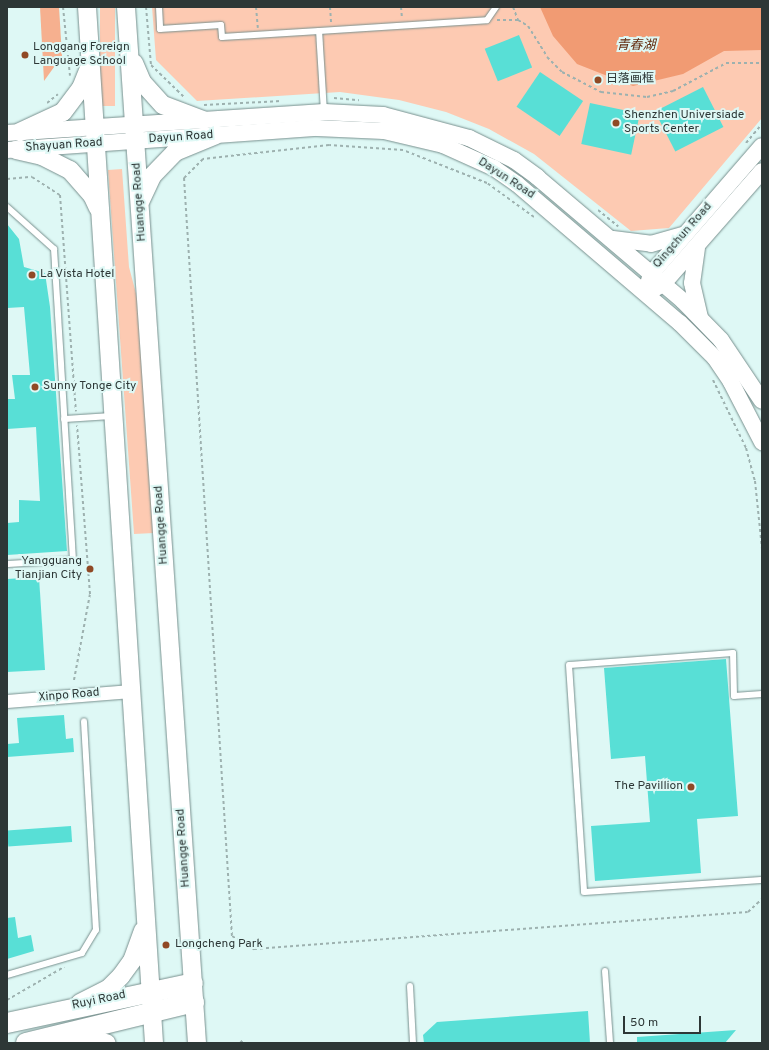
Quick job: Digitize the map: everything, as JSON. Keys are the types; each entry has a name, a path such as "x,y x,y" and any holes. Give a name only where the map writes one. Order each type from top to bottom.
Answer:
{"main road":[{"path":"87,7 154,1043"},
{"name":"Huangge Road","path":"126,7 129,49 127,133 140,205 197,1043"},
{"path":"129,49 135,67 151,93 176,112 203,120"},
{"path":"14,132 63,112 82,88 90,60"},
{"path":"140,205 152,176 162,164 188,145 216,135"},
{"path":"12,150 42,156 70,170 92,195 100,213"},
{"path":"74,1006 108,989 121,976 140,943 146,921"},
{"name":"Ruyi Road","path":"7,1023 74,1006 151,1000 193,992"},
{"name":"Ruyi Road","path":"26,1043 54,1035 151,1000"},
{"path":"54,1035 106,1043"}],"street":[{"name":"Dayun Road","path":"127,133 203,120 324,112 383,115 469,138 514,160 663,284 702,320 740,365 762,400"},
{"name":"Dayun Road","path":"127,133 216,135 351,128 406,135 443,145 494,168 517,184 646,293 714,358 746,407 762,442"},
{"name":"Shayuan Road","path":"14,132 95,135 127,133"},
{"name":"Shayuan Road","path":"12,150 95,135"},
{"name":"Qingchun Road","path":"646,293 650,274 762,146"},
{"name":"Qingchun Road","path":"646,293 663,284 762,171"},
{"path":"606,236 640,245 663,242 685,234"},
{"path":"698,244 692,283 702,320"},
{"name":"Xinpo Road","path":"7,701 131,691"}],"lane":[{"path":"159,7 160,29 221,25 222,37 487,20 496,7"},
{"path":"319,31 324,112"},
{"path":"7,207 54,249 73,560 7,564"},
{"path":"64,419 113,416"},
{"path":"762,694 734,696 734,653 569,665 584,892 762,880"},
{"path":"7,975 82,953 96,930 84,721"},
{"path":"605,971 610,1043"},
{"path":"410,986 414,1043"}],"path":[{"path":"63,7 71,83"},
{"path":"256,7 259,35"},
{"path":"330,7 332,30"},
{"path":"401,7 402,26"},
{"path":"513,7 518,20"},
{"path":"487,20 518,20 528,26 547,57 562,72 601,92 624,97 673,91 726,64 762,63"},
{"path":"538,220 487,183 403,150 329,144 203,159 184,178 232,936 254,949 748,912 762,899"},
{"path":"713,377 716,391 746,448 755,482 762,549"},
{"path":"7,1000 82,953"},
{"path":"240,1043 243,1040"}],"shaded area":[{"path":"40,7 59,7 62,56 44,81"},
{"path":"100,7 115,7 115,106 100,106"},
{"name":"Shenzhen Universiade Sports Center","path":"152,7 762,7 762,118 669,228 631,231 534,154 489,129 446,112 399,100 340,92 197,101 156,60"},
{"path":"122,169 129,267 138,301 154,533 134,534 108,170"}],"water":[{"name":"青春湖","path":"540,7 762,7 762,50 724,51 683,74 633,86 577,64 553,36"}],"building":[{"path":"519,35 532,67 498,81 485,49"},
{"path":"540,72 583,101 560,136 517,107"},
{"path":"703,87 723,127 675,152 655,112"},
{"path":"590,103 640,114 631,155 581,144"},
{"name":"Sunny Tonge City","path":"7,224 19,239 24,267 45,273 50,307 67,551 7,555 7,523 19,522 19,500 40,501 36,427 7,429 7,399 15,399 12,375 30,375 24,307 7,308"},
{"path":"39,577 45,670 7,672 7,579"},
{"name":"The Pavillion","path":"726,659 738,816 697,819 701,873 595,881 591,826 650,822 645,756 611,759 604,668"},
{"path":"64,715 66,739 73,738 74,752 7,757 7,744 19,743 17,718"},
{"path":"71,826 72,842 8,846 7,830"},
{"path":"15,917 18,938 31,935 34,951 7,959 7,918"},
{"path":"588,1011 590,1043 424,1043 423,1035 437,1022"},
{"path":"736,1030 725,1043 637,1043 637,1037"}],"place":[{"name":"Longgang Foreign Language School","path":"25,55"},
{"name":"日落画框","path":"598,80"},
{"name":"Shenzhen Universiade Sports Center","path":"616,123"},
{"name":"La Vista Hotel","path":"32,275"},
{"name":"Sunny Tonge City","path":"35,387"},
{"name":"Yangguang Tianjian City","path":"90,569"},
{"name":"The Pavillion","path":"691,787"},
{"name":"Longcheng Park","path":"166,945"}]}
